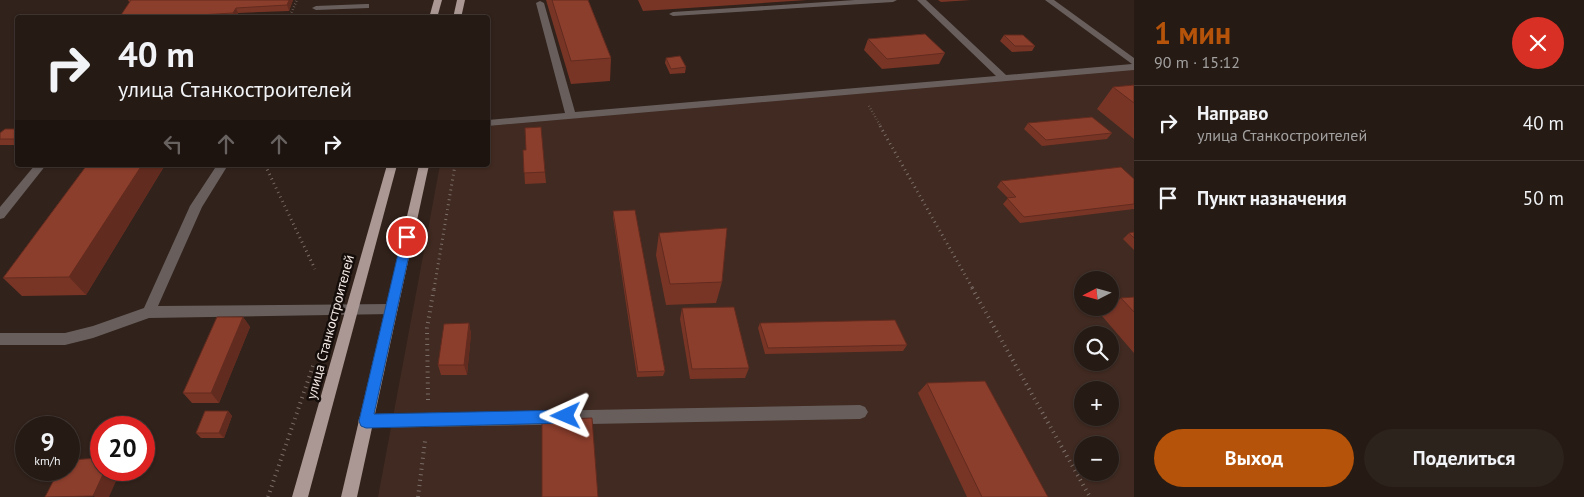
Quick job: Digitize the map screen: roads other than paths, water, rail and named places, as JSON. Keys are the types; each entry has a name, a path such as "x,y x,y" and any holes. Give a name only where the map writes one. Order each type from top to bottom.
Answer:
{"main road":[{"path":"434,15 438,0"},
{"path":"458,15 461,0"},
{"name":"улица Станкостроителей","path":"300,497 391,167"},
{"path":"349,497 424,167"}],"street":[{"path":"674,14 893,0"},
{"path":"922,0 1005,79"},
{"path":"1049,0 1134,62"},
{"path":"540,3 571,116"},
{"path":"316,8 366,6"},
{"path":"490,124 1134,67"},
{"path":"0,214 40,167"},
{"path":"149,312 196,206 222,167"},
{"path":"0,339 65,339 101,330 149,312 391,309"},
{"path":"366,421 860,412"}]}
